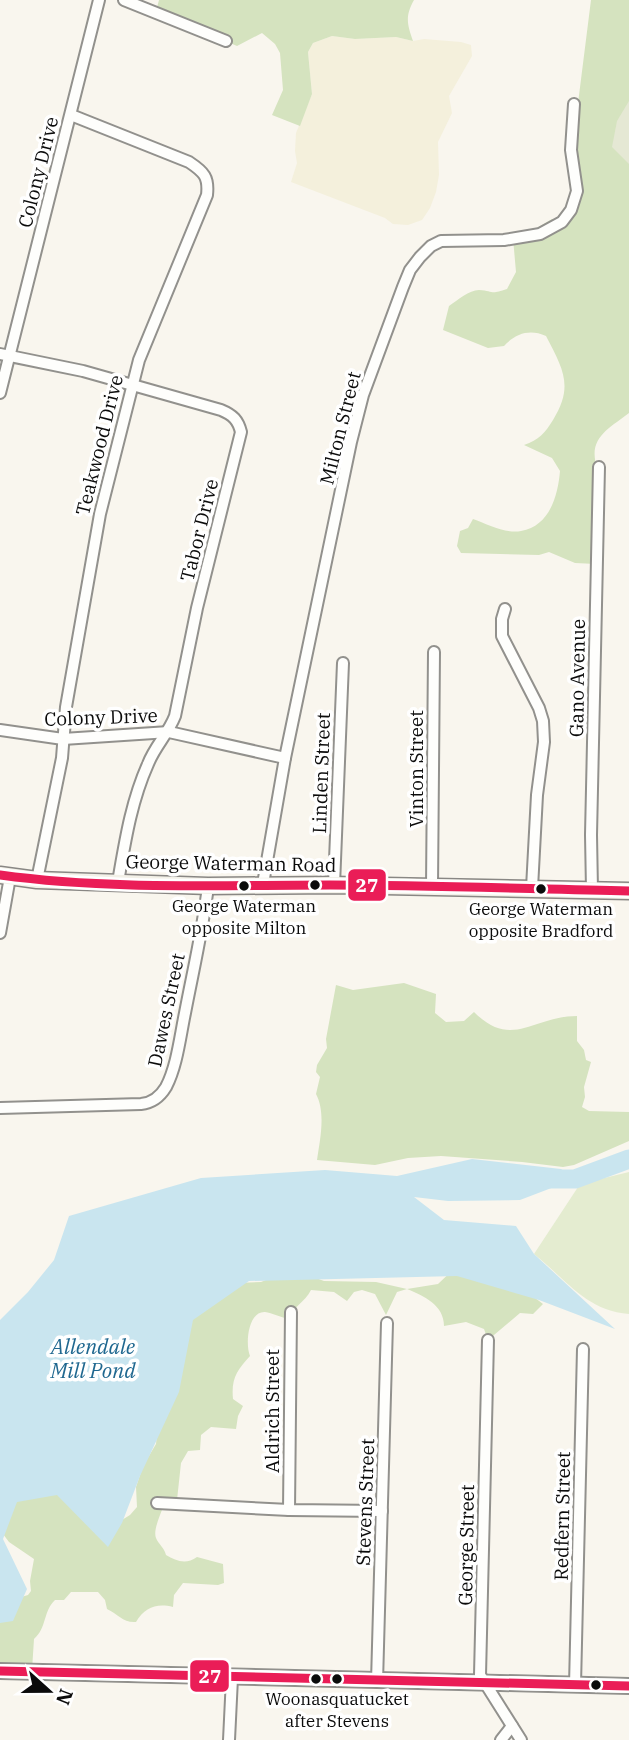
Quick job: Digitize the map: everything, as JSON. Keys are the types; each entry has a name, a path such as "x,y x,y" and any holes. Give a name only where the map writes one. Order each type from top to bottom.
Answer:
{"main road":[{"name":"George Waterman Road","path":"5,876 37,880 208,886 263,884 629,891"}],"street":[{"name":"Colony Drive","path":"0,393 5,355 71,115 99,0"},
{"path":"124,0 226,41"},
{"path":"160,13 165,0"},
{"name":"Milton Street","path":"263,884 285,758 351,442 363,395 410,270 430,246 441,241 504,240 540,234 562,222 571,210 577,191 571,150 574,104"},
{"name":"Teakwood Drive","path":"37,880 62,758 66,707 100,514 131,385 207,195 208,182 206,175 189,162 71,115"},
{"name":"Tabor Drive","path":"5,355 83,371 231,414 241,432 197,608 175,716 169,732 152,754 136,793 118,882"},
{"name":"Gano Avenue","path":"592,890 599,467"},
{"path":"505,608 502,636 540,708 543,721 544,741 537,796 532,888"},
{"name":"Vinton Street","path":"432,887 434,652"},
{"name":"Linden Street","path":"334,885 343,663"},
{"name":"Colony Drive","path":"0,730 63,739 169,732 285,758"},
{"path":"0,933 5,876"},
{"name":"Dawes Street","path":"0,1108 141,1104 150,1103 158,1097 169,1080 181,1033 208,886"},
{"name":"Aldrich Street","path":"289,1510 291,1311"},
{"name":"Stevens Street","path":"377,1682 387,1323"},
{"name":"George Street","path":"488,1340 480,1675 521,1740"},
{"name":"Redfern Street","path":"575,1685 583,1349"},
{"path":"157,1503 289,1510 382,1511"},
{"path":"0,1671 629,1686"},
{"path":"229,1740 232,1678"},
{"path":"501,1740 512,1726"}],"shaded area":[{"path":"332,36 355,39 396,37 413,41 424,39 471,45 472,56 449,96 452,113 438,142 439,175 436,192 422,220 408,225 393,224 385,218 291,182 297,163 296,133 312,94 308,52 313,43"}],"green space":[{"path":"159,0 414,0 408,20 413,41 396,37 355,39 332,36 313,43 308,52 312,94 300,126 272,115 283,90 280,53 275,44 262,33 237,46 156,11"},
{"path":"591,0 629,0 629,413 602,435 595,448 596,564 575,563 549,552 539,555 461,553 457,546 460,531 468,528 473,519 509,531 531,528 546,516 557,490 560,471 552,458 524,445 544,432 553,420 563,397 564,378 546,336 524,334 513,338 504,346 488,348 443,330 449,306 464,296 475,290 495,292 507,289 516,272 513,238 523,236 552,219 555,220 573,198 576,119"},
{"path":"629,101 629,164 612,147 617,121"},
{"path":"404,983 436,994 435,1013 446,1022 464,1021 474,1012 500,1029 512,1030 562,1017 577,1016 577,1041 584,1050 586,1060 591,1062 582,1107 589,1111 629,1112 629,1141 574,1165 563,1167 441,1156 408,1158 375,1165 317,1160 322,1118 316,1094 320,1077 316,1072 327,1048 326,1039 336,985 353,990"},
{"path":"629,1172 629,1314 614,1312 588,1300 534,1254 580,1184"},
{"path":"457,1266 530,1294 543,1304 533,1314 520,1313 488,1340 484,1329 466,1322 444,1326 437,1307 407,1289 438,1284"},
{"path":"302,1273 324,1281 376,1282 407,1289 397,1292 386,1315 375,1294 362,1290 354,1292 347,1301 334,1292 311,1290 288,1319 265,1312 259,1313 251,1322 248,1337 250,1356 238,1370 233,1386 233,1399 243,1406 236,1429 211,1427 201,1435 200,1450 188,1451 181,1463 177,1500 163,1507 155,1531 157,1540 170,1557 185,1561 197,1557 223,1564 224,1583 183,1583 174,1595 173,1607 152,1607 136,1622 124,1620 107,1609 105,1600 98,1592 71,1592 64,1600 55,1600 48,1609 41,1630 34,1639 32,1670 0,1670 0,1617 18,1598 31,1591 34,1559 9,1542 0,1530 0,1506 54,1484 117,1523 130,1515 137,1507 136,1487 143,1466 156,1444 166,1337 235,1283 261,1282 281,1274"}],"water":[{"name":"Allendale Mill Pond","path":"472,1159 561,1169 575,1179 520,1200 448,1201 414,1197 444,1220 516,1226 534,1254 615,1329 539,1300 457,1276 249,1281 193,1320 179,1392 140,1476 122,1523 108,1547 57,1495 17,1502 3,1539 27,1589 13,1621 0,1623 0,1320 54,1260 69,1216 201,1178 325,1170 397,1176"}],"waterway":[{"path":"550,1179 575,1179 629,1159"}],"transit line":[{"name":"27","path":"0,875 124,885 367,885 629,891"},
{"name":"27","path":"0,1671 629,1686"}],"place":[{"name":"George Waterman opposite Milton","path":"244,886"},
{"name":"George Waterman opposite Bradford","path":"541,889"},
{"name":"Woonasquatucket after Stevens","path":"337,1679"}]}
